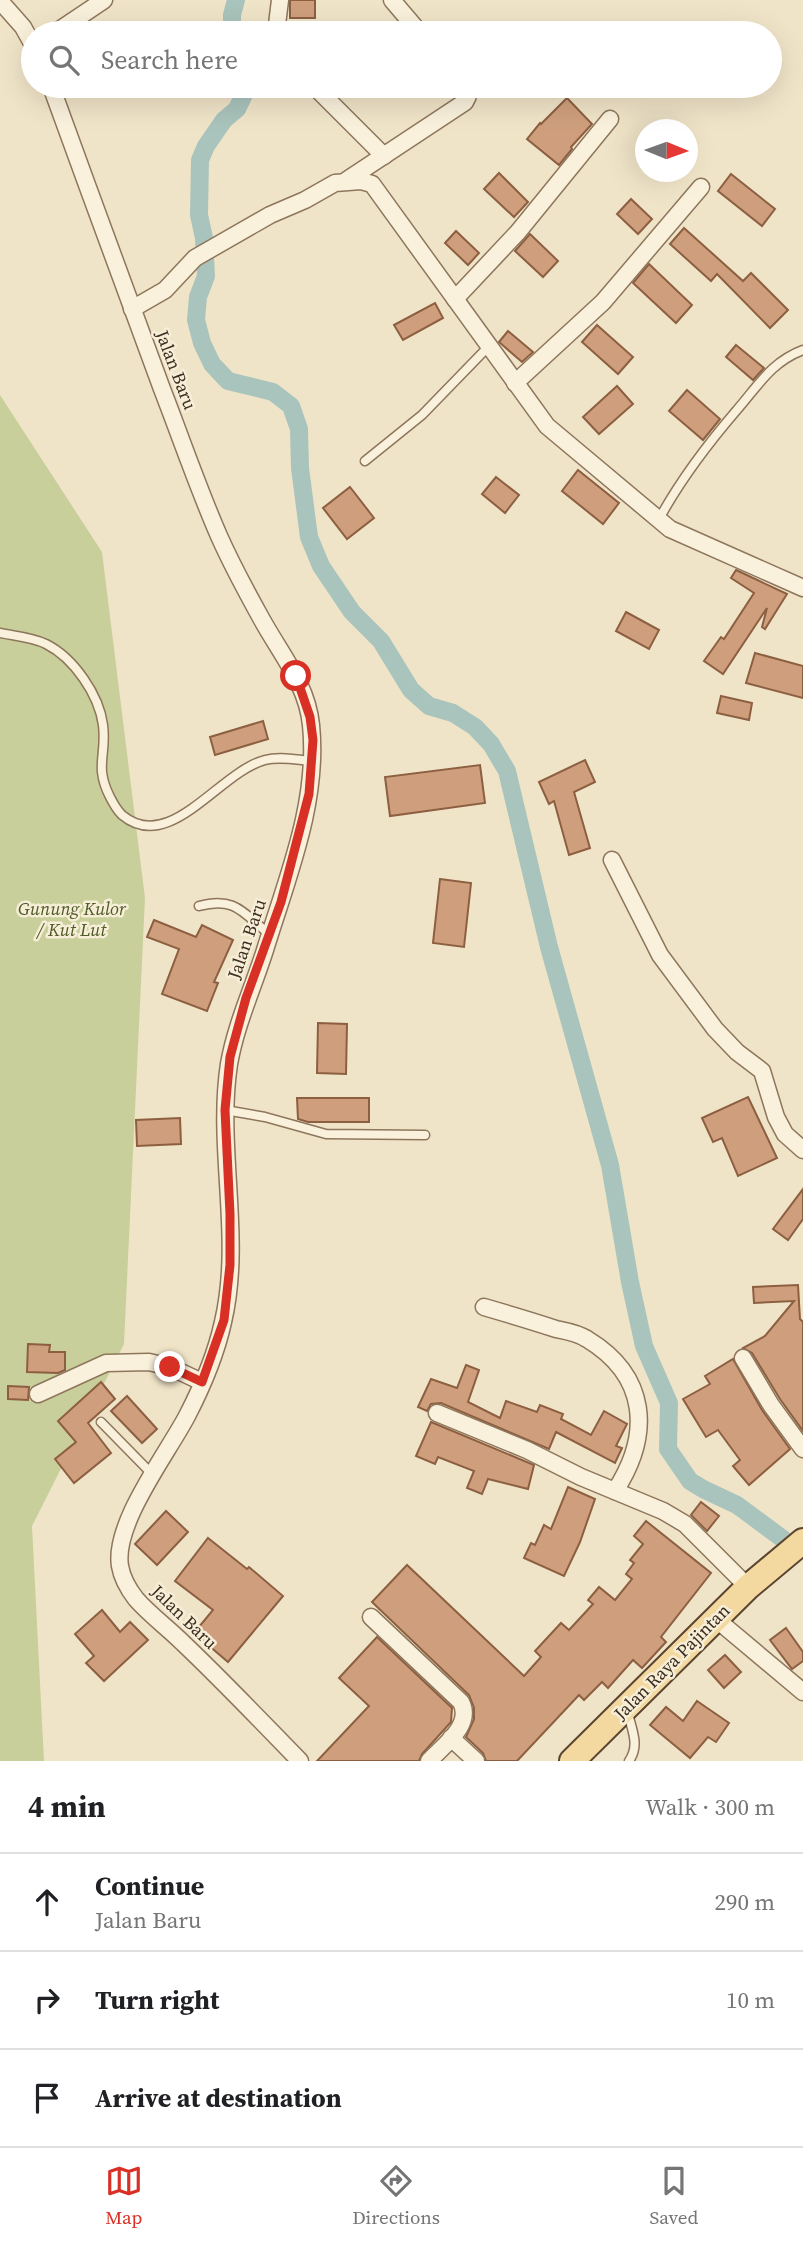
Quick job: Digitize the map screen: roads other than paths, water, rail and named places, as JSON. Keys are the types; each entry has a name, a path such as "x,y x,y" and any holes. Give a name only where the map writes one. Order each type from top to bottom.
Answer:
{"main road":[{"name":"Jalan Raya Pajintan","path":"572,1761 748,1587 803,1541"}],"street":[{"path":"73,21 104,0"},
{"path":"277,21 280,0"},
{"path":"392,0 410,21"},
{"path":"0,1 21,25"},
{"name":"Jalan Baru","path":"55,98 132,309 220,538 300,686 310,717 312,761 303,822 269,934 246,998 230,1057 225,1110 230,1265 224,1320 187,1416 134,1509 120,1550 120,1566 136,1599 184,1643 300,1761"},
{"path":"326,98 383,156"},
{"path":"347,180 465,102 467,98"},
{"path":"455,299 517,232 610,119"},
{"path":"132,309 165,290 195,258 270,215 306,200 335,183 347,180 372,184 547,426 670,529 803,588"},
{"path":"515,383 603,302 701,187"},
{"path":"612,860 660,955 715,1029 737,1052 762,1071 785,1134 803,1150"},
{"path":"484,1307 585,1337 616,1361 634,1392 640,1411 635,1455 615,1491"},
{"path":"743,1358 771,1405 803,1449"},
{"path":"38,1394 106,1363 149,1362 170,1367 202,1382"},
{"path":"437,1413 663,1511 685,1524 748,1587"},
{"path":"371,1616 461,1702 466,1710 465,1721 429,1761"},
{"path":"716,1619 803,1692"},
{"path":"451,1738 476,1761"}],"lane":[{"path":"365,461 422,415 489,346"},
{"path":"658,521 692,463 778,363 803,350"},
{"path":"0,633 46,644 68,660 77,671 94,698 103,724 100,768 105,788 120,813 141,824 150,827 178,818 229,779 264,760 275,758 312,761"},
{"path":"199,906 226,902 269,934"},
{"path":"225,1110 277,1120 326,1134 425,1135"},
{"path":"101,1422 153,1475"},
{"path":"627,1707 636,1742 635,1753 629,1761"}],"waterway":[{"path":"232,21 236,0"},
{"path":"242,98 237,109 224,120 206,146 200,160 199,215 204,238 206,276 198,297 196,320 202,343 212,364 228,381 273,392 291,406 299,429 300,468 309,537 321,566 352,612 381,641 411,690 429,706 453,713 475,727 491,744 507,771 549,947 610,1165 644,1346 669,1403 668,1449 690,1481 737,1505 787,1542 803,1548"}],"park label":[{"name":"Gunung Kulor / Kut Lut","path":"72,919"}]}
